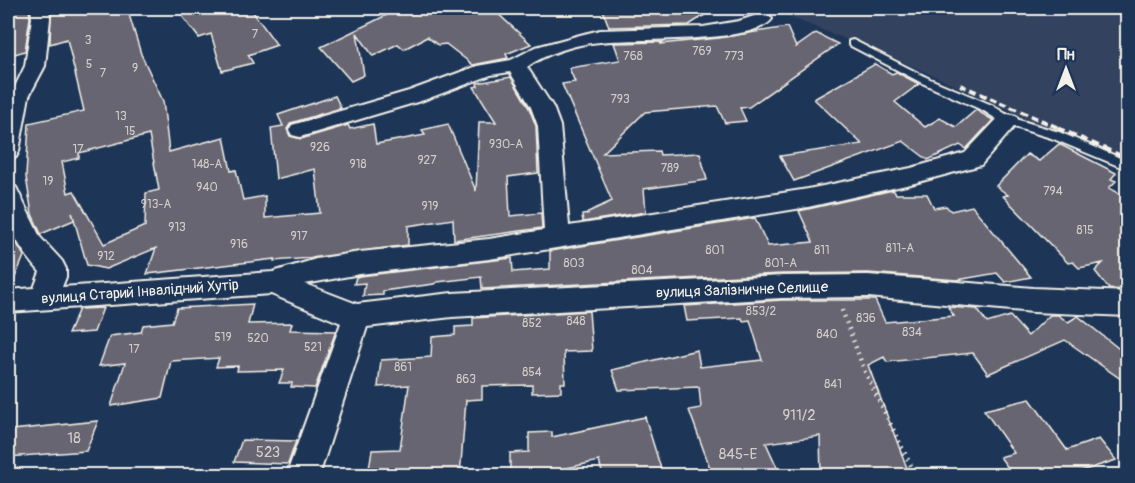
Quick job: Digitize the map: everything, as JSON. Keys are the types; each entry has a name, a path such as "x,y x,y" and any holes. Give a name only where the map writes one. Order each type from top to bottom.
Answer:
{"street":[{"path":"8,151 15,91 30,79 35,66 41,18 40,8"},
{"path":"300,130 436,90 480,70 495,66 516,66 523,60 542,53 600,36 706,33 746,26 763,19"},
{"path":"516,66 542,107 549,126 558,237"},
{"path":"273,283 338,267 489,249 797,200 911,176 973,159 1008,121"},
{"path":"8,194 30,243 53,269 53,277 42,299"},
{"name":"вулиця Старий Інвалідний Хутір","path":"8,301 120,296 273,283"},
{"name":"вулиця Залізничне Селище","path":"273,283 357,316 452,305 782,286 868,286 1033,300 1128,304"},
{"path":"302,476 357,316"}],"lane":[{"path":"853,44 926,81 988,108 1008,121 1055,135 1128,166"}],"path":[{"path":"833,286 865,372 916,476"}],"shaded area":[{"path":"766,8 1127,8 1127,167 1016,119 1010,110 894,58"}],"building":[{"path":"8,8 29,8 30,18 25,51 8,56"},
{"path":"51,8 127,8 141,54 163,101 169,152 224,137 231,171 236,170 243,200 265,196 265,218 320,213 315,169 276,179 271,128 283,126 278,115 335,96 341,108 291,123 287,129 290,136 301,139 348,125 350,129 373,124 376,144 425,135 422,130 448,124 476,191 479,122 496,122 474,87 478,86 477,83 511,77 529,108 536,126 538,173 508,177 510,216 541,213 542,228 454,240 453,219 408,226 408,245 311,258 274,261 275,259 147,274 156,248 106,269 87,265 72,212 74,220 41,234 32,214 26,177 29,123 84,111 67,39 50,44","holes":["149,135 159,190 146,193 145,226 104,244 74,191 68,193 62,162 79,158 79,153"]},
{"path":"176,8 250,8 277,45 248,55 253,63 222,71 211,34 199,38"},
{"path":"401,8 488,8 495,11 531,44 506,54 508,58 473,65 446,44 438,45 427,37 404,49 398,44 373,56 357,33 364,75 351,81 321,47"},
{"path":"602,8 716,8 689,25 609,27"},
{"path":"787,27 796,47 816,33 838,44 749,107 740,108 746,121 725,123 717,106 645,112 603,153 659,151 660,155 700,153 707,180 644,189 646,212 583,222 582,215 612,201 562,84 575,82 569,68 620,60 614,43 663,42 660,44 719,38"},
{"path":"875,64 892,74 896,72 919,84 895,102 925,127 940,118 956,127 976,110 993,120 966,149 960,145 928,160 903,141 794,181 780,156 862,144 814,99"},
{"path":"1059,144 1116,173 1111,179 1116,181 1109,188 1128,198 1128,290 1109,289 1095,271 1103,263 1079,268 1073,262 1068,263 1003,196 1008,195 996,186 1027,154 1039,161"},
{"path":"893,190 896,194 927,194 934,208 946,206 951,211 972,206 1031,277 1005,282 997,273 957,280 868,273 782,274 482,289 481,277 383,291 383,295 363,296 365,283 354,284 356,277 360,276 512,258 513,272 550,269 550,251 755,218 768,246 813,242 799,211"},
{"path":"12,235 24,256 11,287 8,288 8,236"},
{"path":"782,300 875,300 885,322 954,316 948,307 977,309 987,323 1010,316 1028,336 1050,315 1058,315 1068,322 1078,316 1128,356 1128,384 1065,340 988,374 973,353 887,362 884,357 868,365 910,476 821,476 820,436 766,443 781,476 713,476 689,410 701,408 699,387 619,390 612,370 697,350 700,367 762,360 750,320 743,321 742,318 687,321 684,306"},
{"path":"253,304 248,324 292,323 290,330 336,331 315,388 291,387 292,383 279,383 284,370 237,371 238,366 216,367 219,358 171,361 162,398 111,406 125,363 99,366 110,336 141,332 143,325 172,322 177,308"},
{"path":"103,308 94,332 68,334 79,309"},
{"path":"589,311 592,351 564,352 565,383 561,383 561,392 532,393 532,385 482,386 482,399 466,400 460,476 409,476 410,469 382,470 368,475 372,450 400,449 409,385 378,387 381,360 431,357 432,337 455,335 455,327 473,326 473,318"},
{"path":"1030,399 1067,450 1099,439 1116,460 1066,476 1014,476 1000,457 1014,453 984,410"},
{"path":"645,417 662,472 646,476 603,476 599,461 553,471 553,475 510,476 510,453 529,452 529,433 552,432 552,437"},
{"path":"98,421 86,451 8,457 8,440 12,430"},
{"path":"242,440 296,441 288,464 234,462"}],"railway":[{"path":"960,85 1061,129"},
{"path":"1057,128 1128,159"}]}
